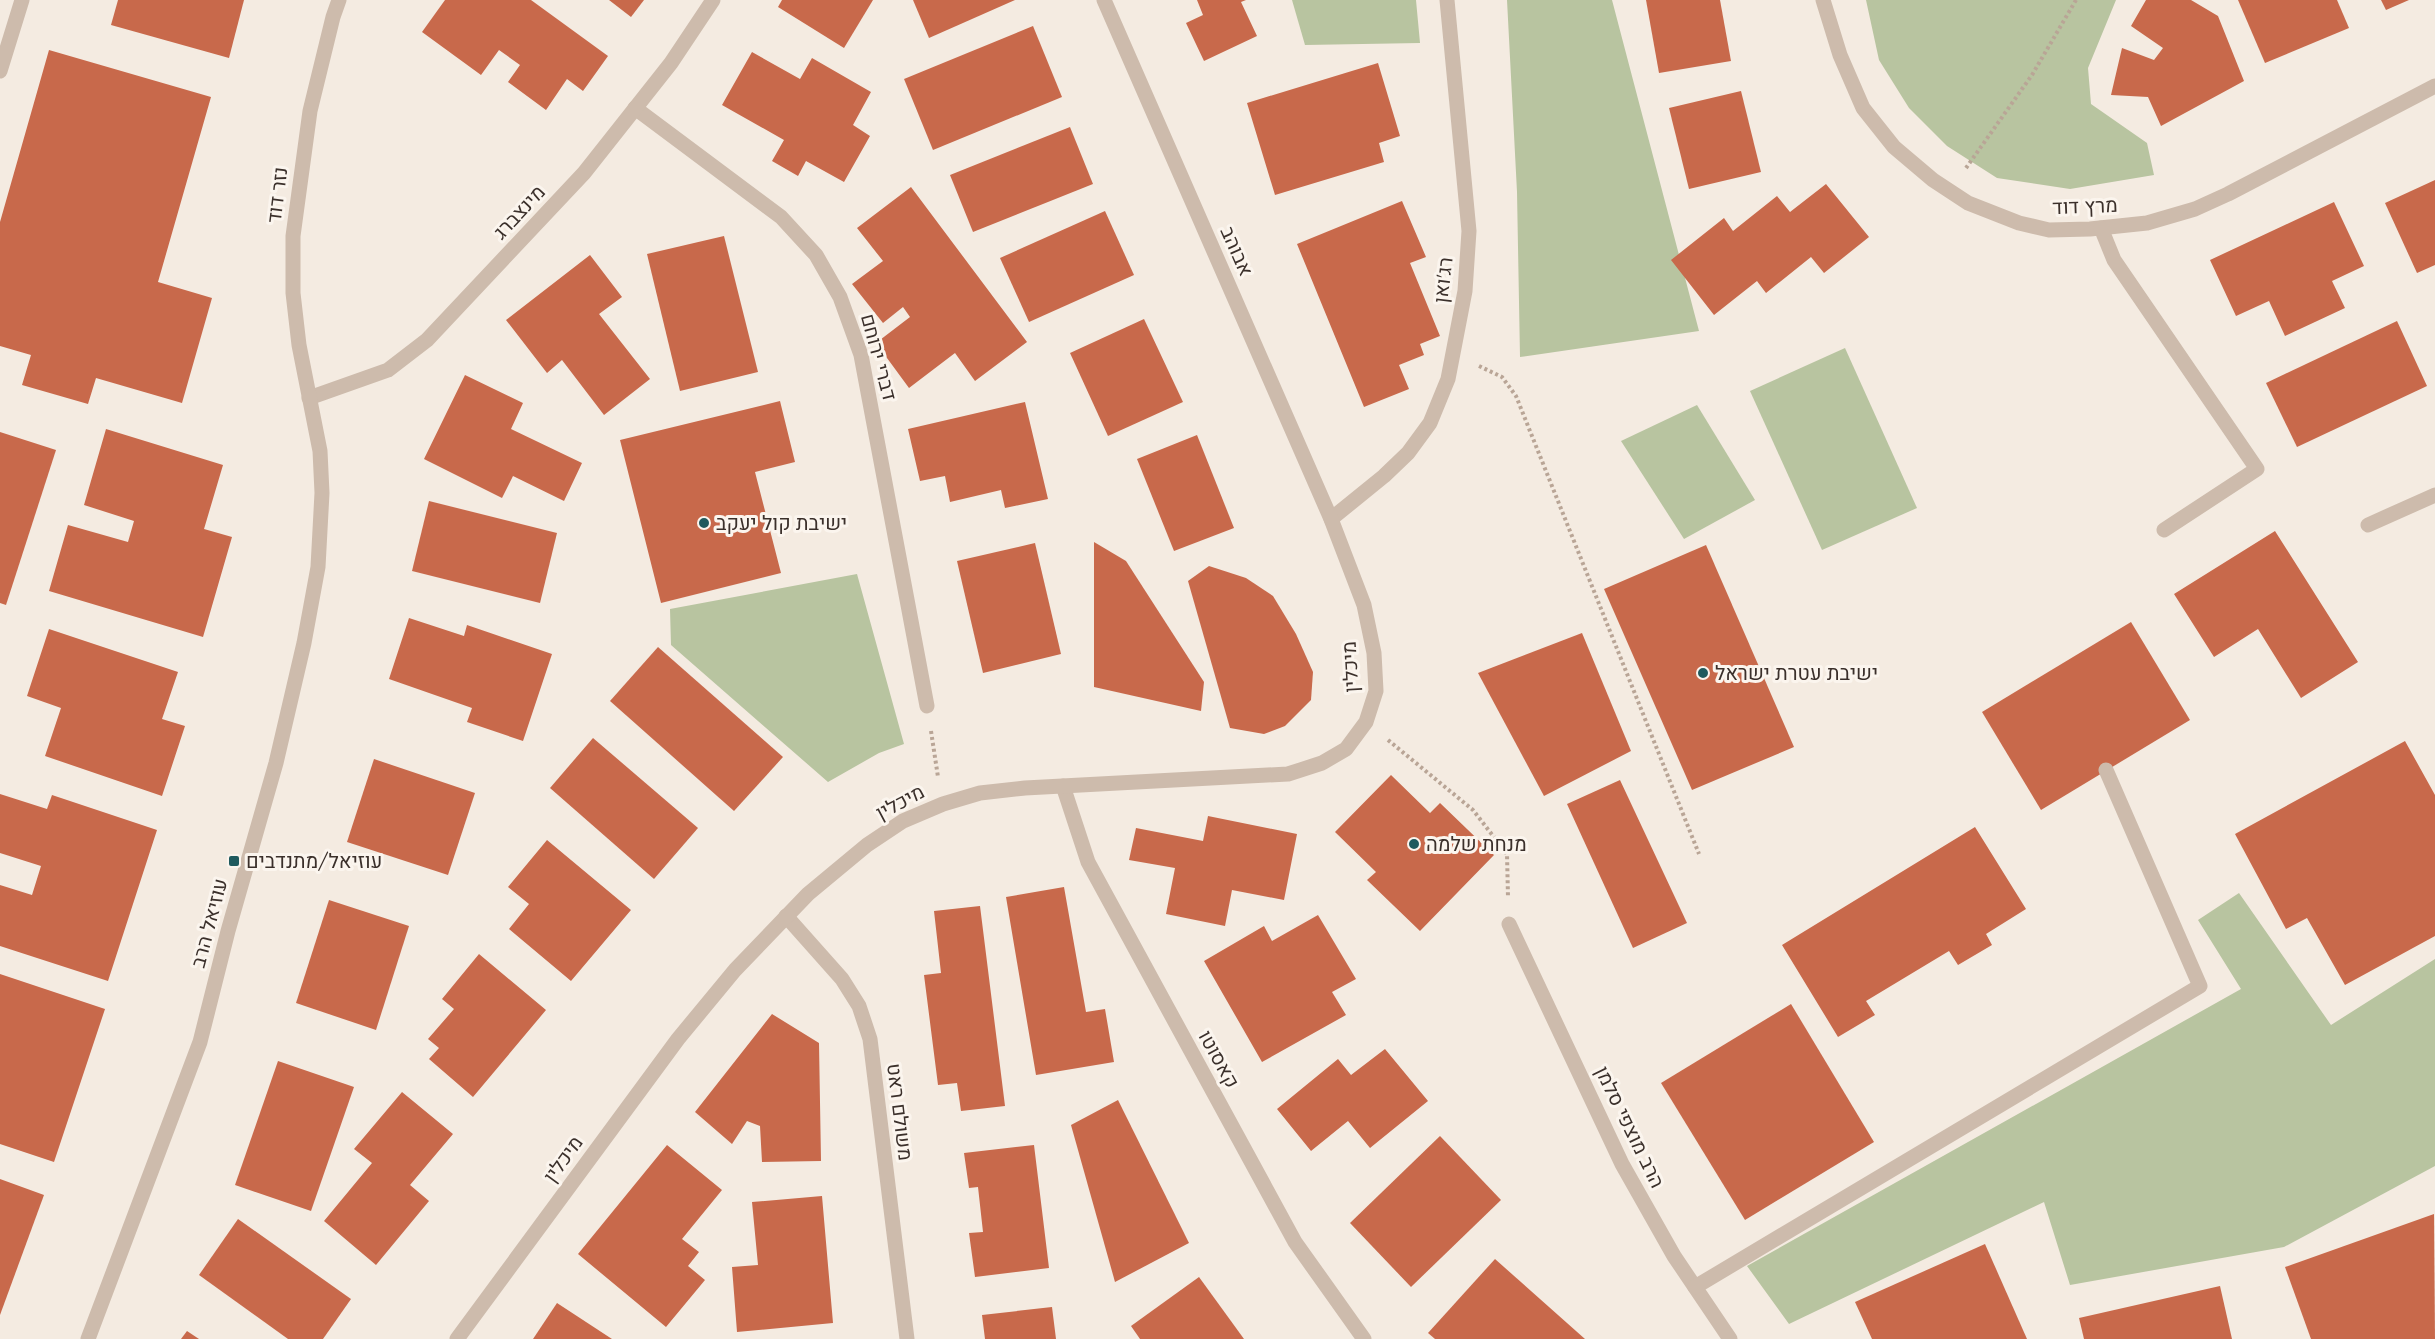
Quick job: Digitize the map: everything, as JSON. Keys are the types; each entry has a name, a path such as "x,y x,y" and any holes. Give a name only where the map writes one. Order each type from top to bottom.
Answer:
{"street":[{"path":"0,71 22,0"},
{"name":"נזר דוד","path":"309,398 299,345 293,293 293,236 310,111 339,0"},
{"name":"מינצברג","path":"309,398 388,370 427,340 584,173 671,63 713,0"},
{"name":"אבוהב","path":"1104,0 1331,519"},
{"name":"רג'ואן","path":"1331,519 1384,476 1408,453 1430,423 1448,379 1465,291 1469,231 1447,0"},
{"name":"מרץ דוד","path":"1823,0 1840,55 1863,108 1894,147 1933,180 1968,203 2019,223 2049,230 2147,223 2195,209 2435,86"},
{"name":"דברי ירוחם","path":"634,108 781,217 816,255 840,297 861,355 927,706"},
{"path":"2101,228 2114,260 2257,469 2164,530"},
{"name":"עוזיאל הרב","path":"88,1339 200,1042 228,931 276,764 304,643 318,567 322,493 320,451 309,398"},
{"path":"2368,525 2435,495"},
{"name":"מיכלין","path":"457,1339 678,1040 735,970 808,894 867,845 903,821 943,804 980,793 1063,786 1288,774 1322,764 1346,749 1366,722 1376,691 1374,653 1364,604 1331,519"},
{"path":"1695,1287 2200,986 2106,770"},
{"name":"קאסוטו","path":"1063,786 1088,862 1295,1242 1364,1339"},
{"name":"משולם ראט","path":"786,916 842,979 859,1006 870,1039 907,1339"},
{"name":"הרב מוצפי סלמן","path":"1509,924 1622,1164 1674,1256 1730,1339"}],"path":[{"path":"1950,191 2032,75 2076,0"},
{"path":"1452,358 1487,368 1502,377 1516,396 1699,854"},
{"path":"927,706 943,804"},
{"path":"1366,722 1473,810 1507,854 1509,924"}],"green space":[{"path":"1292,0 1416,0 1420,43 1305,45"},
{"path":"1507,0 1612,0 1699,331 1520,357 1517,192"},
{"path":"1866,0 2116,0 2088,68 2091,104 2147,143 2154,175 2070,189 1997,178 1947,146 1909,108 1879,60"},
{"path":"1845,348 1917,508 1822,550 1750,391"},
{"path":"1697,405 1755,500 1684,539 1621,441"},
{"path":"857,574 904,744 879,753 828,782 671,645 670,609"},
{"path":"2239,893 2331,1025 2435,959 2435,1166 2284,1247 2070,1285 2044,1202 1789,1324 1747,1266 2241,989 2198,920"}],"building":[{"path":"118,0 244,0 229,58 111,25"},
{"path":"445,0 531,0 608,56 583,91 567,79 546,110 508,82 520,65 499,50 481,75 422,32"},
{"path":"609,0 644,0 631,17"},
{"path":"782,0 873,0 844,48 778,7"},
{"path":"913,0 1015,0 929,38"},
{"path":"1197,0 1246,0 1241,2 1257,36 1204,61 1186,23 1203,15"},
{"path":"1646,0 1720,0 1731,61 1659,73"},
{"path":"2146,0 2191,0 2218,16 2244,81 2161,126 2148,97 2111,95 2122,48 2154,60 2163,48 2131,26"},
{"path":"2238,0 2337,0 2349,28 2265,63"},
{"path":"2381,0 2409,0 2386,10"},
{"path":"1033,26 1062,97 933,150 904,79"},
{"path":"49,50 211,97 158,282 212,298 182,403 96,378 88,404 22,385 31,355 0,346 0,222"},
{"path":"752,52 800,79 812,58 871,92 853,125 870,136 844,182 806,161 798,176 772,161 784,140 722,105"},
{"path":"1378,63 1400,136 1379,143 1384,162 1275,195 1247,103"},
{"path":"1741,91 1761,172 1689,189 1669,108"},
{"path":"1070,127 1093,184 973,232 950,175"},
{"path":"2435,180 2435,265 2417,273 2385,203"},
{"path":"1826,184 1869,237 1824,273 1811,257 1766,293 1757,281 1714,315 1671,260 1724,218 1733,231 1777,196 1790,212"},
{"path":"911,187 1027,342 975,381 955,353 909,388 876,343 910,317 903,307 883,323 852,284 883,261 857,228"},
{"path":"1402,201 1426,257 1410,263 1440,336 1420,344 1424,355 1399,365 1409,389 1364,407 1297,244"},
{"path":"2334,202 2364,266 2332,281 2345,308 2285,336 2269,301 2236,316 2210,260"},
{"path":"1105,211 1134,275 1029,322 1000,258"},
{"path":"724,236 758,372 680,391 647,254"},
{"path":"590,255 622,297 599,314 650,379 604,415 562,360 547,373 506,320"},
{"path":"1144,319 1183,402 1108,436 1070,353"},
{"path":"2397,321 2427,386 2297,447 2266,383"},
{"path":"465,375 523,403 511,429 582,463 564,501 513,476 502,498 424,459"},
{"name":"ישיבת קול יעקב","path":"780,401 795,462 755,472 781,573 661,603 620,440"},
{"path":"1025,402 1048,499 1005,508 1001,490 950,502 945,476 920,481 908,429"},
{"path":"106,429 223,465 204,529 232,537 203,637 49,591 68,525 128,542 134,521 84,505"},
{"path":"0,432 56,450 6,605 0,603"},
{"path":"1197,435 1234,528 1174,551 1137,459"},
{"path":"429,501 557,533 540,603 412,571"},
{"path":"2275,531 2358,662 2301,698 2258,629 2214,657 2174,594"},
{"path":"1094,542 1126,561 1204,682 1201,711 1094,687"},
{"path":"1035,543 1061,654 983,673 957,561"},
{"path":"1706,545 1794,747 1692,790 1604,589"},
{"path":"1209,566 1246,578 1273,596 1296,634 1313,672 1311,700 1285,726 1264,734 1230,728 1188,581"},
{"path":"409,618 464,636 467,625 552,654 523,741 467,722 472,708 389,679"},
{"path":"2131,622 2190,720 2041,810 1982,712"},
{"path":"49,629 178,672 162,719 185,726 162,796 45,756 61,708 27,696"},
{"path":"1582,633 1631,751 1544,796 1478,673"},
{"path":"658,647 783,757 734,811 610,701"},
{"path":"593,738 698,828 654,879 550,788"},
{"path":"2405,741 2435,795 2435,936 2345,985 2307,918 2286,929 2235,834"},
{"path":"374,759 475,793 448,875 347,842"},
{"name":"מנחת שלמה","path":"1391,775 1430,813 1440,803 1494,855 1420,931 1367,880 1376,872 1335,832"},
{"path":"1620,780 1687,923 1633,948 1567,804"},
{"path":"0,794 47,809 52,795 157,830 108,981 0,946 0,885 32,895 41,866 0,853"},
{"path":"1208,816 1297,834 1284,900 1232,890 1225,926 1166,914 1175,868 1129,860 1136,828 1203,841"},
{"path":"1975,827 2026,909 1986,934 1992,945 1958,965 1949,951 1866,1001 1875,1015 1838,1037 1782,945"},
{"path":"547,840 631,910 571,981 509,929 529,904 508,887"},
{"path":"1064,887 1086,1012 1105,1009 1114,1062 1036,1075 1006,897"},
{"path":"329,900 409,926 376,1030 296,1003"},
{"path":"980,906 1005,1106 961,1111 957,1083 938,1085 924,975 941,973 934,911"},
{"path":"1318,915 1356,979 1332,992 1346,1015 1262,1062 1204,961 1264,926 1272,941"},
{"path":"479,954 546,1010 473,1097 429,1059 439,1048 428,1039 454,1009 442,999"},
{"path":"0,974 105,1009 54,1162 0,1144"},
{"path":"1791,1004 1874,1142 1745,1220 1661,1083"},
{"path":"772,1014 819,1043 821,1161 762,1162 760,1126 747,1121 732,1144 695,1112"},
{"path":"1385,1049 1428,1101 1370,1148 1348,1121 1311,1151 1277,1109 1338,1059 1351,1075"},
{"path":"278,1061 354,1087 311,1211 235,1185"},
{"path":"402,1092 453,1134 410,1185 429,1201 376,1265 324,1221 372,1163 354,1149"},
{"path":"1118,1100 1189,1243 1115,1282 1071,1125"},
{"path":"1440,1136 1501,1200 1411,1287 1350,1223"},
{"path":"667,1145 722,1190 682,1239 699,1252 688,1266 705,1280 666,1327 578,1254"},
{"path":"1034,1145 1049,1268 975,1277 969,1233 983,1232 978,1187 969,1188 964,1153"},
{"path":"0,1179 44,1195 0,1315"},
{"path":"822,1196 833,1323 737,1332 732,1267 758,1265 752,1202"},
{"path":"2434,1214 2435,1339 2311,1339 2285,1267"},
{"path":"238,1219 351,1299 323,1339 288,1339 199,1275"},
{"path":"1985,1244 2027,1339 1872,1339 1855,1302"},
{"path":"1495,1259 1585,1339 1435,1339 1428,1333"},
{"path":"1199,1277 1244,1339 1140,1339 1131,1326"},
{"path":"2220,1286 2232,1339 2084,1339 2079,1318"},
{"path":"557,1303 612,1339 533,1339"},
{"path":"1052,1307 1056,1339 985,1339 982,1315"},
{"path":"187,1331 199,1339 181,1339"}],"place":[{"name":"ישיבת קול יעקב","path":"704,523"},
{"name":"ישיבת עטרת ישראל","path":"1703,673"},
{"name":"מנחת שלמה","path":"1414,844"},
{"name":"עוזיאל/מתנדבים","path":"234,861"}]}
